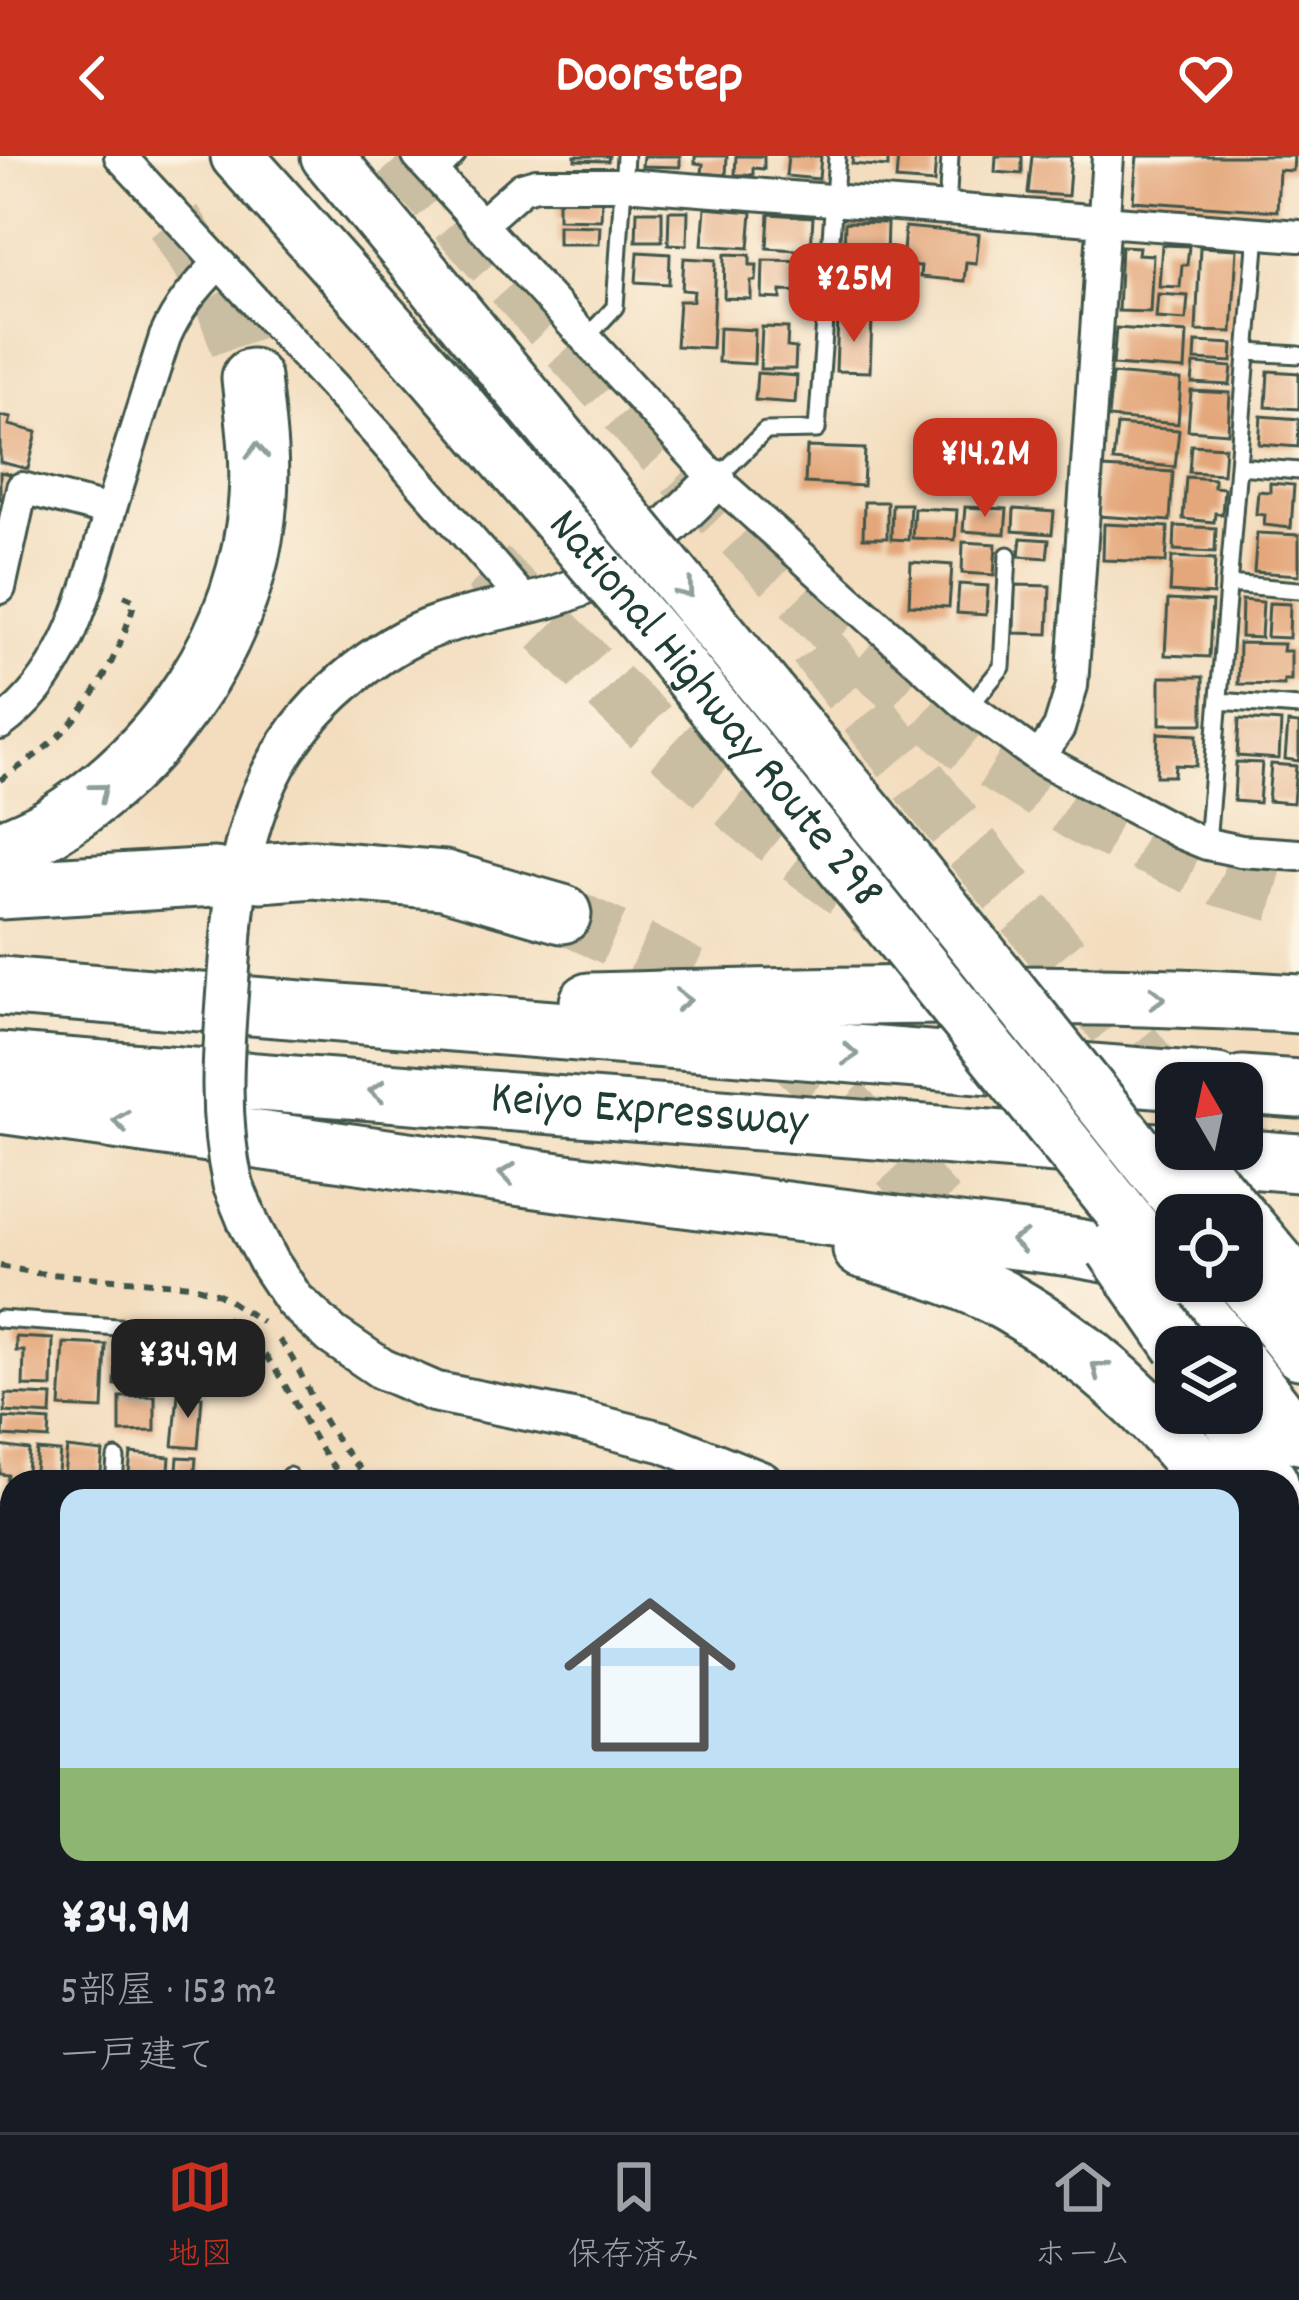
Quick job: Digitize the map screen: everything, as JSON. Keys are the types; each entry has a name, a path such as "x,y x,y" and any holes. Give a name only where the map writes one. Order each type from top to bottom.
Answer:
{"highway":[{"name":"National Highway Route 298","path":"237,156 436,377 661,642 1155,1255"},
{"name":"National Highway Route 298","path":"327,156 874,820 1173,1194"},
{"path":"0,850 46,830 132,764 170,721 205,670 232,614 250,555 258,497 251,378"},
{"path":"661,642 822,880 1054,1167 1165,1326"},
{"path":"874,820 989,932 1155,1115"},
{"path":"0,890 313,869 443,880 562,914"},
{"name":"Keiyo Expressway","path":"0,986 1155,1078"},
{"path":"272,1009 785,997 1060,996 1299,1004"},
{"name":"Keiyo Expressway","path":"0,1061 1299,1162"},
{"path":"1263,1086 1299,1089"},
{"path":"0,1104 1071,1247 1155,1262"},
{"path":"828,1126 1299,1201"},
{"path":"1202,1170 1222,1194"},
{"path":"573,1184 814,1235 970,1284 1008,1303 1105,1372 1140,1402 1200,1470"},
{"path":"1263,1243 1299,1286"},
{"path":"1263,1282 1299,1286"},
{"name":"National Highway Route 298","path":"1193,1302 1211,1326"},
{"path":"1260,1302 1299,1353"},
{"path":"1263,1392 1299,1438"},
{"path":"1239,1434 1264,1470"}],"street":[{"path":"120,156 375,431 528,605"},
{"path":"1039,758 1059,728 1072,686 1108,156"},
{"path":"437,163 480,225 716,480 969,707 1039,758 1180,833 1240,851 1299,855"},
{"path":"480,225 522,188 624,170 833,202 1299,236"},
{"path":"0,724 46,680 68,638 170,326 190,293 218,264"},
{"path":"716,480 662,533 592,581 528,605 435,626 362,667 315,710 276,759 241,855 221,1099 233,1185 270,1264 294,1300 332,1335 382,1369 435,1392 663,1442 732,1470"},
{"path":"0,588 22,488 110,512"}],"lane":[{"path":"716,480 765,431 817,430 838,156"},
{"path":"947,211 950,156"},
{"path":"586,338 615,307 624,170"},
{"path":"1207,844 1257,233"},
{"path":"1247,352 1299,356"},
{"path":"1238,466 1299,471"},
{"path":"969,707 1002,667 1008,555"},
{"path":"1228,584 1299,590"},
{"path":"1219,701 1299,707"},
{"path":"0,1319 205,1333"},
{"path":"116,1458 116,1470"}],"path":[{"path":"0,780 70,725 105,674 135,600 110,589"},
{"path":"219,1313 269,1357 338,1470"}],"building":[{"path":"575,156 609,156 608,161 575,160"},
{"path":"643,156 680,156 680,167 642,166"},
{"path":"695,156 727,156 726,175 702,173 703,164 695,163"},
{"path":"736,156 764,156 764,169 753,168 753,175 735,175"},
{"path":"788,156 821,156 819,179 786,176"},
{"path":"853,156 888,156 888,167 852,164"},
{"path":"898,156 936,156 934,183 896,180"},
{"path":"996,156 1022,156 1022,174 995,172"},
{"path":"1032,156 1071,156 1068,196 1028,193"},
{"path":"1137,156 1294,156 1293,171 1279,170 1277,211 1133,201"},
{"path":"558,195 602,196 601,220 558,219"},
{"path":"705,208 752,212 749,248 702,245"},
{"path":"637,211 662,211 662,241 636,241"},
{"path":"669,211 688,211 687,245 668,244"},
{"path":"769,214 813,217 811,251 767,248"},
{"path":"845,222 887,223 886,258 844,257"},
{"path":"558,225 600,226 599,244 558,244"},
{"path":"905,227 979,234 976,263 966,262 964,281 920,277 921,266 902,265"},
{"path":"1162,245 1189,246 1180,287 1159,286"},
{"path":"1121,246 1139,247 1138,254 1153,255 1150,312 1118,311"},
{"path":"1200,247 1237,249 1232,332 1196,331"},
{"path":"638,252 670,254 669,284 636,282"},
{"path":"725,254 750,255 750,265 757,265 751,299 724,298"},
{"path":"684,258 716,260 712,348 676,346 679,301 693,301 694,291 682,290"},
{"path":"763,260 813,261 812,292 781,291 781,299 762,298"},
{"path":"885,282 915,283 914,310 884,309"},
{"path":"1158,294 1188,296 1186,320 1156,318"},
{"path":"838,318 872,319 870,372 836,371"},
{"path":"762,327 788,328 787,347 796,348 795,369 760,369"},
{"path":"719,328 755,330 754,364 718,362"},
{"path":"1116,328 1187,333 1185,370 1113,365"},
{"path":"1196,342 1233,344 1232,362 1195,360"},
{"path":"1194,364 1232,367 1230,385 1192,383"},
{"path":"1268,371 1299,373 1299,409 1266,407"},
{"path":"757,373 797,376 795,403 755,400"},
{"path":"1112,374 1181,380 1178,424 1108,418"},
{"path":"1191,391 1230,393 1228,433 1188,430"},
{"path":"0,416 11,418 9,425 37,432 28,469 0,462"},
{"path":"1261,416 1299,419 1298,447 1259,444"},
{"path":"1117,425 1179,430 1175,467 1113,461"},
{"path":"1191,445 1225,447 1223,474 1189,472"},
{"path":"807,447 865,449 863,486 805,483"},
{"path":"1102,468 1173,472 1170,521 1099,516"},
{"path":"0,472 10,474 4,499 0,499"},
{"path":"1186,477 1214,479 1214,487 1224,488 1222,514 1215,513 1214,522 1183,519"},
{"path":"1270,483 1294,485 1291,528 1264,525 1265,515 1256,514 1258,491 1270,492"},
{"path":"864,502 887,502 887,538 863,538"},
{"path":"892,504 910,504 908,540 891,539"},
{"path":"965,507 1007,509 1005,534 963,531"},
{"path":"914,508 957,510 955,540 912,538"},
{"path":"1014,509 1054,512 1052,534 1013,531"},
{"path":"1104,524 1168,527 1166,562 1103,560"},
{"path":"1175,526 1216,528 1215,552 1174,550"},
{"path":"1257,533 1299,535 1299,575 1254,572"},
{"path":"1021,538 1049,540 1047,558 1019,556"},
{"path":"963,542 996,544 994,575 962,573"},
{"path":"1172,557 1215,559 1213,595 1170,592"},
{"path":"911,562 952,565 949,607 909,605"},
{"path":"959,584 988,586 986,615 957,613"},
{"path":"1015,585 1050,586 1048,634 1014,633"},
{"path":"1168,600 1212,602 1209,657 1165,655"},
{"path":"1242,600 1263,602 1261,638 1241,637"},
{"path":"1269,603 1290,604 1289,638 1267,637"},
{"path":"1239,643 1284,644 1283,651 1291,651 1291,680 1284,680 1284,685 1238,684"},
{"path":"1160,677 1203,677 1203,724 1160,724"},
{"path":"1239,719 1281,722 1279,759 1237,756"},
{"path":"1288,723 1299,724 1299,761 1285,759"},
{"path":"1158,733 1197,735 1196,766 1175,765 1174,776 1156,776"},
{"path":"1236,762 1262,763 1259,803 1234,801"},
{"path":"1271,764 1296,766 1293,803 1268,801"},
{"path":"16,1337 53,1339 52,1387 23,1386 24,1351 16,1351"},
{"path":"64,1343 106,1345 103,1409 60,1407"},
{"path":"125,1349 160,1350 159,1386 115,1385 116,1356 125,1357"},
{"path":"169,1354 206,1356 205,1386 168,1384"},
{"path":"6,1394 52,1396 51,1415 5,1412"},
{"path":"178,1394 202,1397 198,1448 173,1446"},
{"path":"155,1396 155,1431 120,1432 120,1397"},
{"path":"4,1418 50,1421 49,1439 3,1436"},
{"path":"0,1446 29,1450 27,1470 0,1470"},
{"path":"67,1448 103,1452 101,1470 64,1470"},
{"path":"37,1450 60,1452 58,1470 35,1470"},
{"path":"131,1453 170,1457 169,1470 129,1470"},
{"path":"178,1457 196,1458 195,1470 177,1470"}],"tunnel":[{"path":"400,156 678,467 847,641 972,748 1087,819 1221,878 1299,900"},
{"path":"174,221 221,295 251,378"},
{"path":"488,568 626,704 748,814 862,901 1022,1007"},
{"path":"816,646 938,806 1155,1073"},
{"path":"562,914 677,969 774,1038 836,1097 981,1257"}]}
